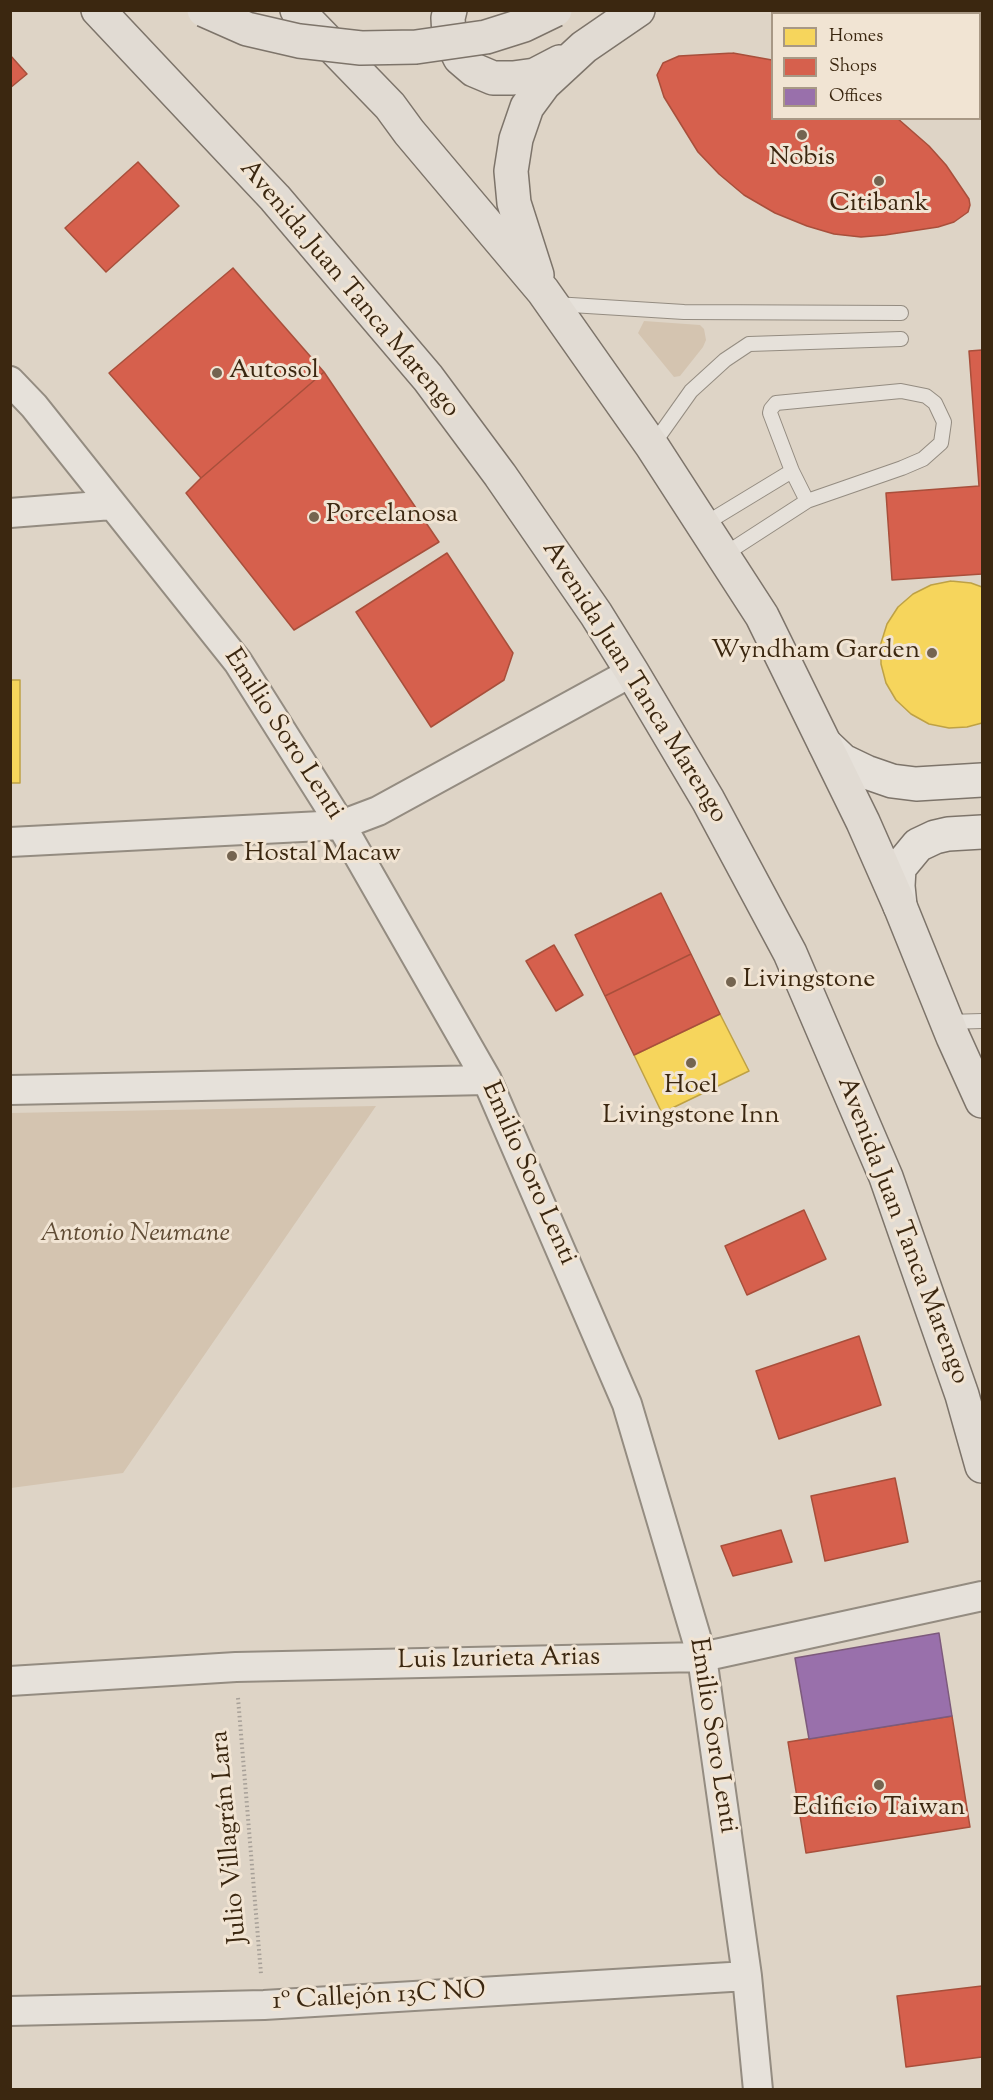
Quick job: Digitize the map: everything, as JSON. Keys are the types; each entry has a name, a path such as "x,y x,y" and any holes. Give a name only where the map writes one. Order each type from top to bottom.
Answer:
{"main road":[{"name":"Avenida Juan Tanca Marengo","path":"98,10 295,221 428,378 500,475 596,614 632,672 708,800 790,953 886,1177 962,1395 982,1466"},
{"path":"204,10 247,29 299,41 361,48 416,47 486,37 524,25 555,10"},
{"path":"297,10 390,106 546,298 651,446 762,616 825,744 900,906 982,1101"},
{"path":"450,10 449,36 460,58 474,70 493,78 535,75 552,68 638,10"},
{"path":"546,298 514,203 511,171 516,139 527,107 544,84 584,47"}],"street":[{"name":"Emilio Soro Lenti","path":"10,381 34,406 238,662 341,825 487,1080 627,1404 702,1656 747,1976 758,2090"},
{"path":"10,513 112,505"},
{"path":"10,842 341,825 378,811 632,672"},
{"path":"825,744 843,760 866,772 892,781 916,784 982,780"},
{"path":"900,906 899,868 918,845 948,834 982,832"},
{"path":"10,1090 487,1080"},
{"name":"Luis Izurieta Arias","path":"10,1681 236,1667 702,1656 982,1596"},
{"name":"1º Callejón 13C NO","path":"10,2011 264,2005 747,1976"}],"lane":[{"path":"546,298 684,312 901,314"},
{"path":"651,446 691,391 706,375 749,344 901,339"},
{"path":"722,556 807,501 923,459 941,443 944,422 935,403 926,396 901,392 776,403 770,413 792,471 807,501"},
{"path":"703,525 792,471"},
{"path":"947,1022 982,1021"}],"path":[{"name":"Julio Villagrán Lara","path":"236,1667 264,2005"}],"green space":[{"path":"644,321 700,325 704,329 706,340 703,347 680,376 674,377 638,333"},
{"name":"Antonio Neumane","path":"376,1106 123,1473 11,1488 11,1113"}],"building: Homes":[{"name":"Wyndham Garden","path":"951,581 971,583 982,587 982,723 949,728 929,724 911,714 896,700 886,683 881,664 881,643 887,624 898,607 913,594 931,585"},
{"path":"10,680 20,680 20,783 10,783"},
{"name":"Hoel Livingstone Inn","path":"720,1014 749,1071 662,1113 634,1055"}],"building: Shops":[{"name":"Nobis","path":"733,53 771,60 771,120 899,120 929,146 946,165 969,199 968,212 954,222 938,227 861,237 834,234 775,213 744,195 719,174 698,152 664,97 657,75 663,63 679,56"},
{"path":"10,55 27,74 10,88"},
{"path":"138,162 179,206 106,272 65,228"},
{"name":"Autosol","path":"233,268 324,372 201,478 109,373"},
{"path":"982,350 982,574 892,580 886,493 979,486 969,351"},
{"name":"Porcelanosa","path":"324,372 439,542 294,630 186,493"},
{"path":"447,553 513,653 504,680 431,727 356,612"},
{"path":"661,893 691,954 605,996 575,935"},
{"path":"554,945 583,995 556,1011 526,961"},
{"path":"691,954 720,1014 634,1055 605,996"},
{"path":"804,1210 826,1259 747,1295 725,1246"},
{"path":"859,1336 881,1405 779,1439 756,1371"},
{"path":"895,1478 908,1542 825,1561 811,1496"},
{"path":"781,1530 792,1562 733,1576 721,1546"},
{"name":"Edificio Taiwan","path":"952,1716 970,1827 806,1853 788,1742"},
{"path":"982,1986 982,2057 906,2067 897,1996"}],"building: Offices":[{"path":"939,1633 952,1716 809,1739 795,1658"}],"place":[{"name":"Nobis","path":"802,135"},
{"name":"Citibank","path":"879,181"},
{"name":"Autosol","path":"217,373"},
{"name":"Porcelanosa","path":"314,517"},
{"name":"Wyndham Garden","path":"932,653"},
{"name":"Hostal Macaw","path":"232,856"},
{"name":"Livingstone","path":"731,982"},
{"name":"Hoel Livingstone Inn","path":"691,1063"},
{"name":"Edificio Taiwan","path":"879,1785"}]}
